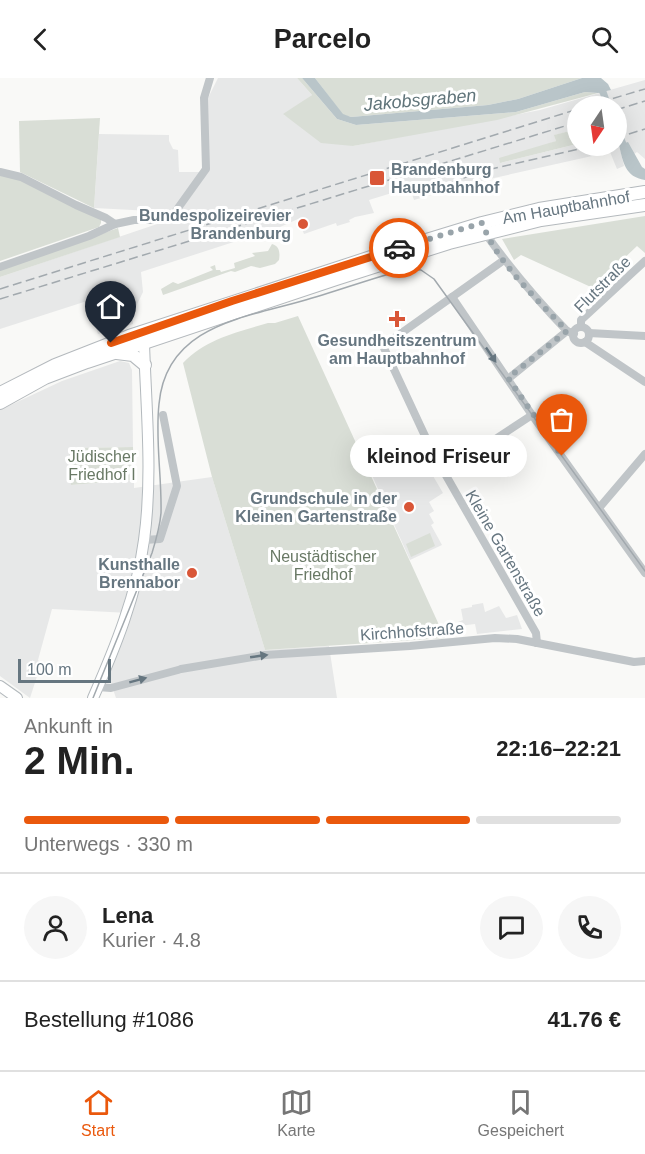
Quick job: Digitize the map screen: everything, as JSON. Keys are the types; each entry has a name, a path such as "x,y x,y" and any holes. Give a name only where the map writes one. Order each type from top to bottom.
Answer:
{"main road":[{"name":"Am Hauptbahnhof","path":"144,337 336,279 564,203 645,192"},
{"path":"564,203 566,216"},
{"name":"Am Hauptbahnhof","path":"484,228 645,205"},
{"path":"0,403 45,378 110,354 144,337"},
{"path":"0,393 54,364 144,337"},
{"path":"110,354 127,353 144,365"}],"street":[{"path":"0,267 119,223 156,220 174,215 204,173 206,142 204,98 210,78"},
{"path":"0,172 21,177 76,205 119,223"},
{"path":"484,228 504,260 529,291 576,340 585,342 645,382"},
{"path":"504,260 452,297 532,415 645,573"},
{"name":"Flutstraße","path":"581,327 581,320 645,261"},
{"name":"Kleine Gartenstraße","path":"452,297 386,344 384,348 432,452 536,633 537,643"},
{"path":"570,332 581,327 589,333 645,336"},
{"name":"Flutstraße","path":"508,378 570,332"},
{"path":"585,342 589,333"},
{"path":"94,695 127,609 138,574 144,540 148,488 144,337"},
{"path":"144,540 160,538 177,486 163,415"},
{"path":"444,472 532,415"},
{"path":"599,508 645,454"},
{"name":"Kirchhofstraße","path":"94,695 179,669 265,654 507,638 634,662 645,661"},
{"path":"0,686 17,698"}],"shaded area":[{"path":"218,78 297,78 312,95 284,115 353,146 540,110 567,102 567,132 555,135 556,141 500,163 567,146 567,156 592,156 476,182 414,200 411,191 403,194 401,188 369,200 374,213 355,217 349,220 350,222 337,226 336,223 304,234 298,219 280,227 141,272 143,292 133,313 133,324 98,334 87,301 0,329 0,277 175,218 208,172 207,100"},
{"path":"302,78 315,78 343,114 351,117 488,105 518,99 582,78 601,78 611,90 567,96 516,112 356,125 337,119"},
{"path":"645,80 645,159 637,152 634,154 627,150 627,96 589,96"},
{"path":"99,134 169,135 173,149 178,150 179,172 202,172 171,212 94,208"},
{"path":"627,142 645,169 645,180 633,176 626,168 622,156 627,156"},
{"path":"612,156 622,156 624,166 617,169"},
{"path":"120,361 129,363 132,370 133,447 69,448 71,485 134,480 134,488 212,477 265,650 329,646 337,698 116,698 109,677 129,613 52,609 38,660 41,664 30,698 0,676 0,410 62,381"},
{"name":"Grundschule in der Kleinen Gartenstraße","path":"419,452 443,493 429,502 434,511 429,514 434,523 431,525 442,545 410,560 370,471"},
{"path":"483,603 485,612 499,606 506,618 517,615 522,629 477,634 475,624 459,626 458,622 463,620 461,609"}],"green space":[{"path":"297,78 302,78 337,119 356,125 516,112 567,97 567,101 497,120 353,146 321,143 283,114 312,95"},
{"path":"315,78 582,78 518,99 488,105 351,117 343,115"},
{"path":"585,92 598,93 587,96 571,96"},
{"path":"100,118 94,208 20,172 19,121"},
{"path":"567,132 567,146 500,163 499,158 556,141 554,135"},
{"path":"0,174 22,179 101,219 99,227 0,261"},
{"path":"645,216 645,253 637,246 593,288 521,255 514,260 502,239"},
{"path":"118,228 120,237 0,277 0,270"},
{"path":"272,244 277,246 279,253 279,260 275,264 231,271 163,295 161,289 173,282 178,284 213,270 210,267 215,265 216,270 221,272 235,268 234,263 255,256 252,253 268,251"},
{"name":"Neustädtischer Friedhof","path":"298,316 445,638 265,650 212,477 183,363 202,348 222,337"},
{"name":"Jüdischer Friedhof I","path":"133,447 134,480 71,485 69,448"},
{"path":"430,533 435,546 411,557 406,544"}],"waterway":[{"name":"Jakobsgraben","path":"591,78 604,96"}],"tram line":[{"path":"93,698 158,533 161,513 159,404 165,378 176,357 192,342 233,320 407,269 421,270 434,279 645,571"}],"railway":[{"path":"621,96 645,89"},
{"path":"627,107 645,101"},
{"path":"0,289 567,112"},
{"path":"0,299 567,125"},
{"path":"627,135 645,129"},
{"path":"438,187 483,171 567,152"}],"way so far":[{"path":"399,248 482,223 504,260 529,291 567,331 508,378 562,456"}],"place":[{"name":"Brandenburg Hauptbahnhof","path":"377,178"},
{"name":"Bundespolizeirevier Brandenburg","path":"303,224"},
{"name":"Gesundheitszentrum am Hauptbahnhof","path":"397,319"},
{"name":"kleinod Friseur","path":"562,456"},
{"name":"Grundschule in der Kleinen Gartenstraße","path":"409,507"},
{"name":"Kunsthalle Brennabor","path":"192,573"}],"route":[{"path":"111,343 232,301 399,248"}]}
